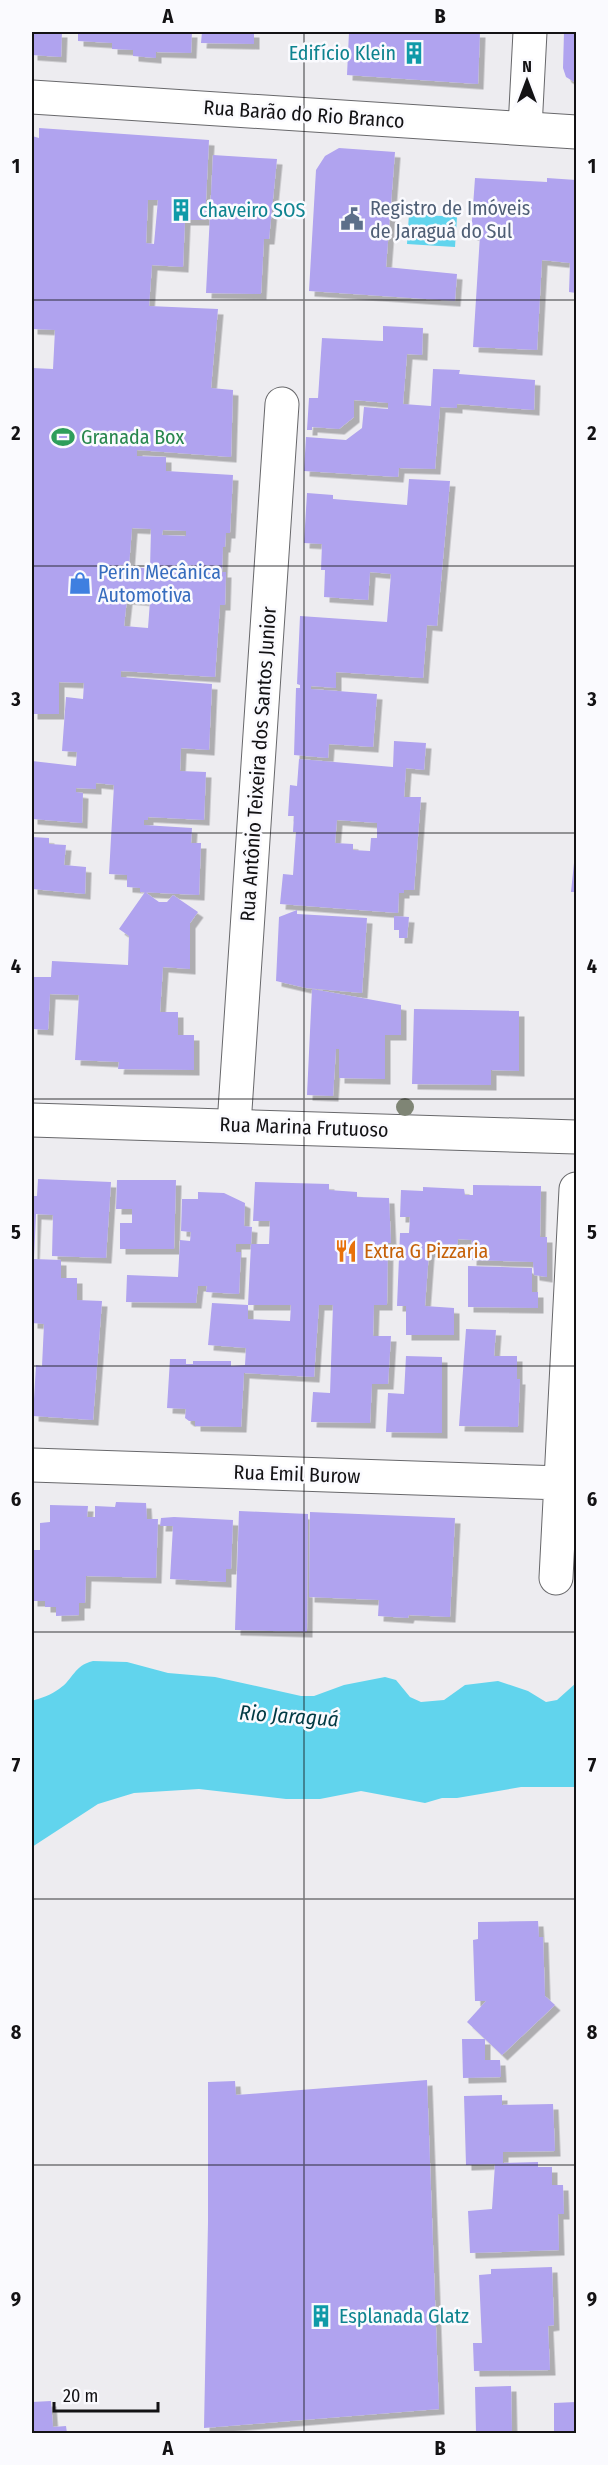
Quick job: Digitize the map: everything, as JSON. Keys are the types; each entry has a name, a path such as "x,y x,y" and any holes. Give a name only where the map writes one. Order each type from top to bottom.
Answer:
{"street":[{"path":"525,128 530,32"},
{"name":"Rua Barão do Rio Branco","path":"32,97 576,132"},
{"name":"Rua Antônio Teixeira dos Santos Junior","path":"234,1125 282,404"},
{"name":"Rua Marina Frutuoso","path":"32,1120 576,1137"},
{"path":"556,1578 576,1189"},
{"name":"Rua Emil Burow","path":"32,1465 562,1483"}],"water":[{"path":"409,214 457,217 455,247 407,244"},
{"name":"Rio Jaraguá","path":"93,1661 127,1662 168,1673 215,1677 301,1696 314,1696 344,1685 385,1677 396,1680 410,1697 421,1702 444,1700 465,1685 498,1681 528,1691 546,1702 557,1700 576,1683 576,1787 521,1787 457,1798 442,1798 425,1803 361,1791 320,1799 286,1799 199,1789 134,1793 98,1804 32,1847 32,1701 56,1691 77,1669"}],"building":[{"path":"32,32 62,32 61,57 32,55"},
{"path":"78,32 192,32 191,53 156,52 156,58 133,56 133,50 112,49 112,43 78,41"},
{"path":"202,32 254,32 254,44 201,43"},
{"name":"Edifício Klein","path":"349,32 480,32 478,84 347,75"},
{"path":"564,32 576,32 576,83 566,77 563,68"},
{"path":"39,128 209,140 205,220 185,220 183,267 152,265 149,306 218,309 211,388 233,390 231,457 137,450 137,456 166,457 166,471 233,475 230,533 226,533 225,547 223,547 222,572 226,572 225,605 220,605 215,677 121,671 121,677 212,684 209,750 181,748 180,771 206,772 204,820 148,817 148,820 144,820 144,825 192,828 191,843 201,843 199,895 140,892 140,888 127,887 127,875 109,874 114,785 96,783 96,789 76,788 76,792 83,793 82,823 32,819 32,761 76,766 77,752 62,751 66,697 83,699 84,683 59,682 59,714 32,714 32,368 53,369 55,330 32,329 32,136 39,138","holes":["148,200 158,200 154,244 146,243","132,528 151,529 150,569 129,566","163,530 186,531 186,536 162,535","127,599 150,601 148,628 124,626"]},
{"name":"Registro de Imóveis de Jaraguá do Sul","path":"339,148 395,152 386,267 457,274 455,301 309,291 316,170 325,156"},
{"path":"213,155 277,159 269,239 264,239 261,294 206,293"},
{"path":"475,178 547,182 547,178 576,180 576,293 569,292 570,263 542,260 537,350 473,347 480,235 471,235"},
{"path":"383,326 423,328 422,355 407,354 403,404 431,406 433,369 460,370 459,374 535,380 534,410 457,404 457,408 440,407 435,469 399,468 398,477 304,471 306,437 346,440 362,428 364,407 388,409 388,403 354,400 354,417 339,429 312,427 312,430 307,430 309,398 318,398 322,338 383,341"},
{"path":"409,479 450,481 437,626 427,625 423,678 336,672 336,688 311,686 311,689 377,694 373,747 329,744 328,758 294,755 296,688 300,688 297,684 300,616 387,622 391,574 370,572 368,600 324,597 325,570 321,570 322,544 304,543 307,493 333,495 333,499 407,505"},
{"path":"394,741 426,743 424,770 406,768 404,797 421,797 414,890 404,890 404,893 399,893 398,913 280,904 283,874 293,875 296,832 293,832 294,816 288,816 290,785 297,786 299,759 393,767","holes":["337,820 377,823 377,838 371,838 370,851 353,850 353,844 335,843"]},
{"path":"32,837 49,838 49,844 66,845 64,865 86,867 85,894 32,889"},
{"path":"575,853 576,892 571,892"},
{"path":"145,892 159,902 167,902 173,895 198,912 190,923 190,969 163,967 160,1012 178,1012 178,1035 194,1035 194,1070 118,1069 119,1062 75,1060 79,995 50,994 48,1030 32,1029 32,977 51,977 52,961 128,965 129,936 119,929"},
{"path":"297,910 297,914 367,918 362,993 306,988 276,981 279,917"},
{"path":"394,916 409,917 407,938 399,938 399,930 394,930"},
{"path":"312,989 401,1005 401,1035 385,1035 385,1079 339,1078 339,1049 336,1049 333,1096 307,1095"},
{"path":"414,1009 519,1011 519,1071 491,1070 491,1085 412,1084"},
{"path":"38,1179 111,1182 106,1258 52,1256 53,1215 36,1214 34,1259 61,1260 61,1278 77,1278 77,1300 102,1301 93,1420 33,1416 36,1365 42,1366 44,1324 32,1323 32,1196 37,1196"},
{"path":"117,1180 176,1180 174,1249 120,1249 120,1223 132,1223 132,1209 116,1209"},
{"path":"255,1182 329,1184 329,1190 357,1192 357,1197 389,1198 391,1243 388,1243 387,1305 374,1305 373,1336 391,1336 388,1384 372,1384 370,1423 311,1422 313,1392 330,1393 333,1305 319,1305 314,1377 244,1373 241,1427 195,1426 195,1421 185,1418 186,1409 167,1408 170,1359 186,1359 186,1364 193,1364 193,1361 231,1361 231,1366 245,1365 246,1348 208,1345 212,1303 248,1305 251,1244 269,1244 270,1221 253,1221","holes":["248,1305 291,1305 290,1321 248,1319"]},
{"path":"473,1185 541,1186 540,1237 547,1237 547,1277 534,1275 533,1262 471,1260 472,1240 458,1239 457,1252 429,1252 425,1306 454,1308 454,1335 406,1335 406,1306 397,1306 400,1233 409,1233 410,1217 400,1217 401,1190 423,1191 423,1187 464,1189 465,1195 473,1195"},
{"path":"198,1192 224,1193 245,1203 244,1226 252,1227 251,1244 236,1244 236,1252 241,1252 239,1294 206,1292 207,1286 198,1286 196,1303 126,1302 127,1275 178,1277 180,1240 190,1241 191,1232 181,1231 182,1199 198,1199"},
{"path":"468,1266 532,1268 532,1292 538,1292 538,1308 468,1307"},
{"path":"466,1329 496,1330 494,1356 517,1356 517,1379 520,1379 518,1427 459,1426"},
{"path":"406,1356 442,1357 442,1433 386,1432 388,1393 404,1394"},
{"path":"116,1502 146,1503 147,1519 158,1519 156,1578 86,1576 85,1603 79,1603 79,1615 56,1616 56,1607 45,1607 45,1601 32,1601 32,1550 40,1550 40,1523 50,1522 50,1505 88,1506 87,1517 95,1517 95,1506 115,1507"},
{"path":"239,1511 308,1514 307,1632 235,1630"},
{"path":"310,1512 455,1518 450,1617 378,1616 379,1600 309,1597"},
{"path":"161,1518 233,1520 231,1569 226,1569 226,1582 170,1579 173,1526 160,1526"},
{"path":"538,1921 539,1937 543,1937 545,1996 555,2005 502,2055 467,2022 486,2001 475,2001 473,1940 478,1939 478,1922"},
{"path":"462,2039 485,2039 485,2060 500,2060 501,2077 463,2078"},
{"name":"Esplanada Glatz","path":"427,2080 439,2409 204,2428 208,2082 235,2081 236,2095"},
{"path":"502,2095 502,2105 553,2104 555,2151 503,2152 503,2163 538,2162 538,2167 552,2167 552,2185 563,2185 564,2214 558,2214 559,2250 470,2253 468,2211 492,2209 495,2164 466,2165 464,2096"},
{"path":"552,2267 554,2325 548,2326 550,2370 474,2371 473,2343 482,2343 479,2275 491,2274 491,2269"},
{"path":"511,2386 512,2433 476,2433 475,2387"},
{"path":"51,2401 53,2427 66,2426 67,2433 32,2433 32,2402"},
{"path":"576,2402 576,2433 554,2433 554,2403"}],"place":[{"name":"Edifício Klein","path":"414,53"},
{"name":"chaveiro SOS","path":"181,210"},
{"name":"Registro de Imóveis de Jaraguá do Sul","path":"352,219"},
{"name":"Granada Box","path":"63,437"},
{"name":"Perin Mecânica Automotiva","path":"80,583"},
{"name":"Extra G Pizzaria","path":"346,1251"},
{"name":"Esplanada Glatz","path":"321,2316"}]}
